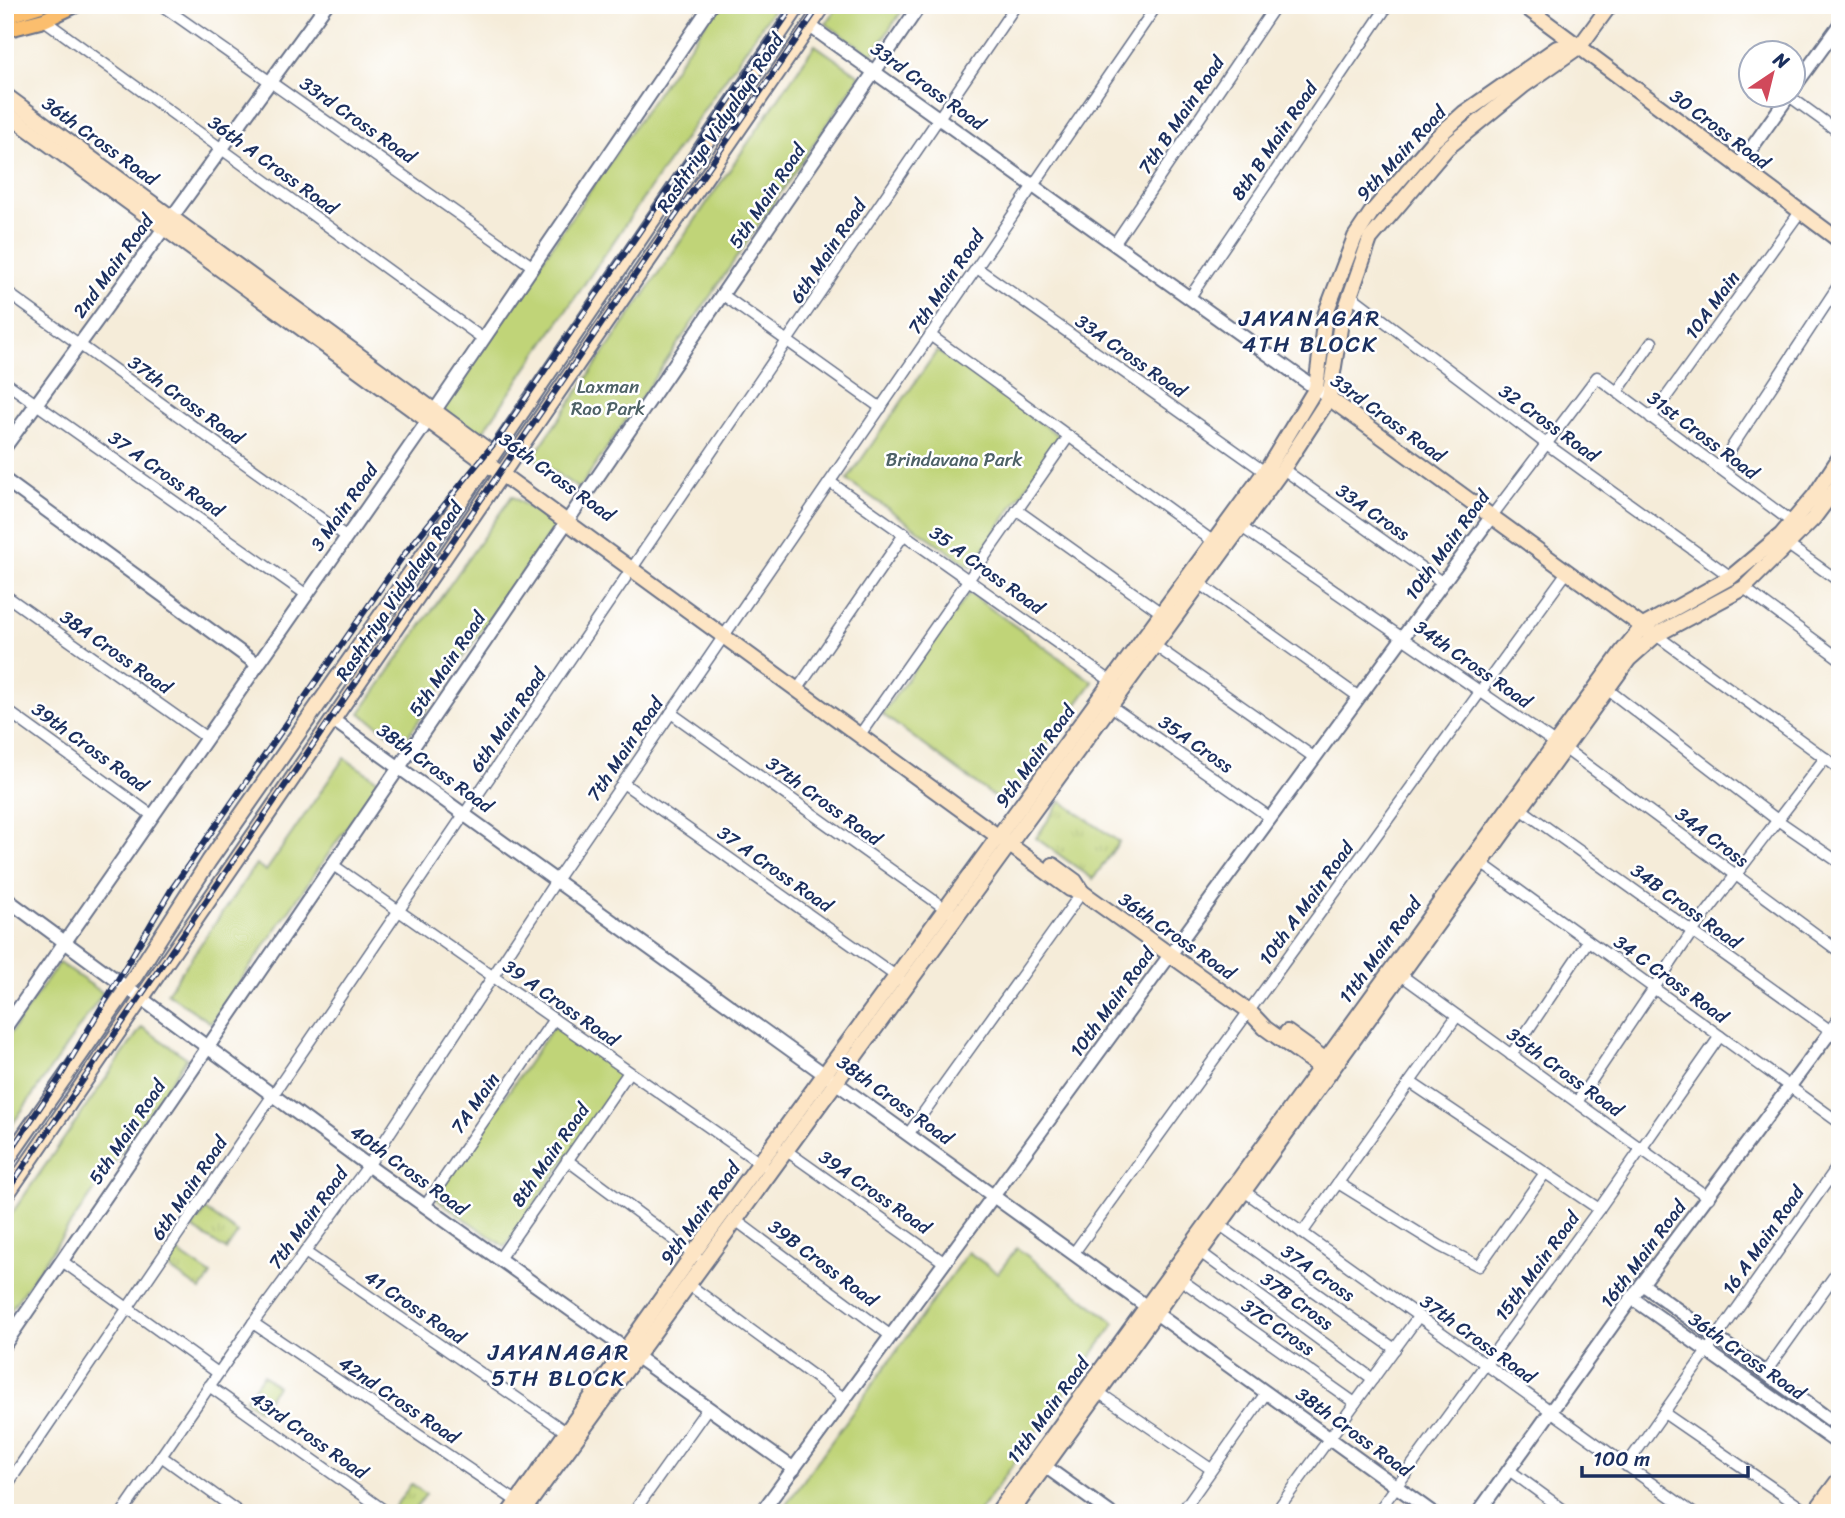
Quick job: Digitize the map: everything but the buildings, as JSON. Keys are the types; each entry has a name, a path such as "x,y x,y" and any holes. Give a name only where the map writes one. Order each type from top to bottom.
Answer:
{"main road":[{"path":"5,16 76,5"},
{"name":"Rashtriya Vidyalaya Road","path":"5,1163 128,987 209,861 490,458 799,5"},
{"name":"Rashtriya Vidyalaya Road","path":"5,1197 824,5"},
{"name":"30 Cross Road","path":"1522,5 1540,10 1580,46 1840,241"},
{"name":"9th Main Road","path":"518,1508 1105,702 1163,614 1283,469 1329,398 1340,322 1370,239 1447,148 1523,86 1580,46 1610,5"},
{"path":"5,30 39,9"},
{"name":"9th Main Road","path":"1236,524 1316,388 1325,315 1355,237 1371,213 1434,140 1464,113 1557,48 1580,46"},
{"name":"36th Cross Road","path":"5,95 168,223"},
{"name":"36th Cross Road","path":"5,112 168,223 506,469 862,732 1008,836 1070,889 1082,892 1250,1011 1270,1020 1326,1067"},
{"name":"33rd Cross Road","path":"1329,398 1656,635"},
{"name":"11th Main Road","path":"1011,1513 1040,1463 1560,746 1643,626 1731,577 1793,523 1840,457"},
{"name":"11th Main Road","path":"997,1513 1098,1392 1151,1310 1180,1279 1244,1191 1326,1067 1401,975 1521,809 1560,746 1629,659 1656,635 1744,588 1813,519 1840,483"},
{"name":"9th Main Road","path":"1117,685 1154,645 1199,583 1219,546"},
{"name":"9th Main Road","path":"629,1353 688,1284 698,1258 734,1219 765,1167 784,1149 830,1077"},
{"path":"1811,1513 1840,1478"},
{"path":"1827,1513 1840,1496"}],"street":[{"name":"33rd Cross Road","path":"161,5 532,266"},
{"name":"2nd Main Road","path":"5,447 326,5"},
{"name":"3 Main Road","path":"5,1028 347,537 711,5"},
{"name":"5th Main Road","path":"5,1344 920,5"},
{"name":"6th Main Road","path":"5,1489 1016,5"},
{"name":"7th Main Road","path":"122,1513 253,1322 368,1166 495,977 557,879 1157,5"},
{"name":"7th B Main Road","path":"1115,243 1276,5"},
{"name":"8th B Main Road","path":"1190,297 1388,5"},
{"name":"36th A Cross Road","path":"39,9 222,149 482,338"},
{"path":"1806,76 1835,42 1840,24"},
{"name":"33rd Cross Road","path":"810,26 1329,398"},
{"path":"1806,106 1840,133"},
{"path":"1738,167 1780,108"},
{"name":"10A Main","path":"1651,418 1800,212"},
{"name":"33A Cross Road","path":"977,268 1265,472"},
{"path":"1718,468 1840,283"},
{"name":"37th Cross Road","path":"5,291 347,537"},
{"path":"723,295 881,408"},
{"name":"32 Cross Road","path":"1350,295 1545,443 1731,577"},
{"path":"930,335 1219,546"},
{"path":"1618,392 1652,342"},
{"name":"31st Cross Road","path":"1593,379 1599,377 1793,523"},
{"name":"10th Main Road","path":"761,1513 1593,379"},
{"name":"37 A Cross Road","path":"5,382 307,594"},
{"path":"862,732 1069,436"},
{"name":"33A Cross","path":"1283,469 1443,583"},
{"path":"5,480 258,665"},
{"name":"35 A Cross Road","path":"830,482 1117,685"},
{"path":"1017,510 1163,614"},
{"name":"34th Cross Road","path":"1236,524 1560,746"},
{"path":"800,686 905,533"},
{"path":"1788,545 1840,582"},
{"name":"10th A Main Road","path":"1073,1254 1567,572"},
{"path":"1199,583 1359,697"},
{"path":"1744,588 1840,659"},
{"name":"38A Cross Road","path":"5,595 207,738"},
{"name":"33rd Cross Road","path":"1656,635 1840,769"},
{"path":"1154,645 1315,758"},
{"path":"1607,689 1776,819 1840,863"},
{"name":"35A Cross","path":"1105,702 1270,818"},
{"name":"39th Cross Road","path":"5,709 153,816"},
{"name":"37th Cross Road","path":"671,713 951,913"},
{"name":"38th Cross Road","path":"333,720 401,765 465,814 1433,1513"},
{"name":"34A Cross","path":"1560,746 1840,952"},
{"path":"1577,1102 1692,932 1825,758"},
{"name":"37 A Cross Road","path":"623,783 901,980"},
{"name":"34B Cross Road","path":"1521,809 1831,1031"},
{"name":"34 C Cross Road","path":"1481,863 1840,1123"},
{"name":"39 A Cross Road","path":"333,864 765,1167"},
{"path":"909,1133 1082,892"},
{"name":"40th Cross Road","path":"5,898 368,1166 794,1469"},
{"path":"1511,1055 1588,941"},
{"name":"35th Cross Road","path":"1401,975 1709,1198"},
{"path":"1302,1233 1457,1016"},
{"name":"7A Main","path":"425,1206 554,1019"},
{"name":"16th Main Road","path":"1478,1513 1642,1284 1709,1198 1840,1019"},
{"name":"15th Main Road","path":"1377,1513 1599,1209 1720,1036"},
{"name":"8th Main Road","path":"499,1259 629,1072"},
{"path":"1410,1082 1599,1209"},
{"name":"39A Cross Road","path":"784,1149 945,1263"},
{"path":"567,1160 698,1258"},
{"name":"16 A Main Road","path":"1707,1352 1840,1163"},
{"path":"1338,1183 1440,1246 1479,1266 1545,1173"},
{"name":"37th Cross Road","path":"1244,1191 1693,1513"},
{"name":"39B Cross Road","path":"734,1219 891,1336"},
{"name":"37A Cross","path":"1220,1225 1395,1349"},
{"name":"41 Cross Road","path":"305,1252 571,1435"},
{"name":"37B Cross","path":"1200,1252 1373,1378"},
{"path":"62,1261 218,1373"},
{"path":"1765,1373 1840,1268"},
{"name":"37C Cross","path":"1180,1279 1355,1403"},
{"path":"688,1284 845,1399"},
{"name":"36th Cross Road","path":"1642,1284 1840,1427"},
{"name":"36th Cross Road","path":"1632,1298 1840,1445"},
{"path":"1275,1513 1418,1317"},
{"name":"42nd Cross Road","path":"253,1322 518,1508"},
{"path":"1626,1466 1707,1352"},
{"name":"43rd Cross Road","path":"209,1386 388,1513"},
{"path":"1098,1392 1211,1469"},
{"path":"1181,1513 1266,1393"},
{"path":"633,1513 707,1409"},
{"path":"1664,1413 1811,1513"},
{"path":"161,1456 240,1513"},
{"path":"1040,1463 1110,1513"},
{"path":"1509,1470 1568,1513"}],"green space":[{"name":"Laxman Rao Park","path":"718,5 776,5 480,436 440,408"},
{"path":"839,5 906,5 872,55 826,24"},
{"name":"Laxman Rao Park","path":"815,45 860,76 579,489 533,457"},
{"name":"Brindavana Park","path":"937,351 1061,437 971,567 847,480"},
{"path":"512,496 555,526 403,743 360,713"},
{"path":"969,593 1093,682 1004,804 882,714"},
{"path":"344,758 379,781 211,1023 167,993 256,864 266,871"},
{"path":"1061,801 1119,842 1093,879 1036,838"},
{"path":"59,963 103,993 5,1135 5,1041"},
{"path":"554,1026 624,1075 505,1247 435,1198"},
{"path":"142,1027 187,1058 5,1318 5,1223"},
{"path":"205,1210 238,1233 226,1250 192,1228"},
{"path":"1017,1248 1115,1323 978,1513 780,1513 968,1252 998,1273"},
{"path":"177,1252 211,1275 201,1290 167,1267"},
{"path":"263,1375 277,1386 259,1410 245,1400"},
{"path":"411,1484 426,1494 412,1513 400,1513 394,1508"}],"railway":[{"path":"5,1159 59,1079 171,890 403,556 500,436 794,5"},
{"path":"5,1194 820,5"}],"district":[{"name":"JAYANAGAR 4TH BLOCK","path":"1310,331"},
{"name":"JAYANAGAR 5TH BLOCK","path":"559,1365"}]}
